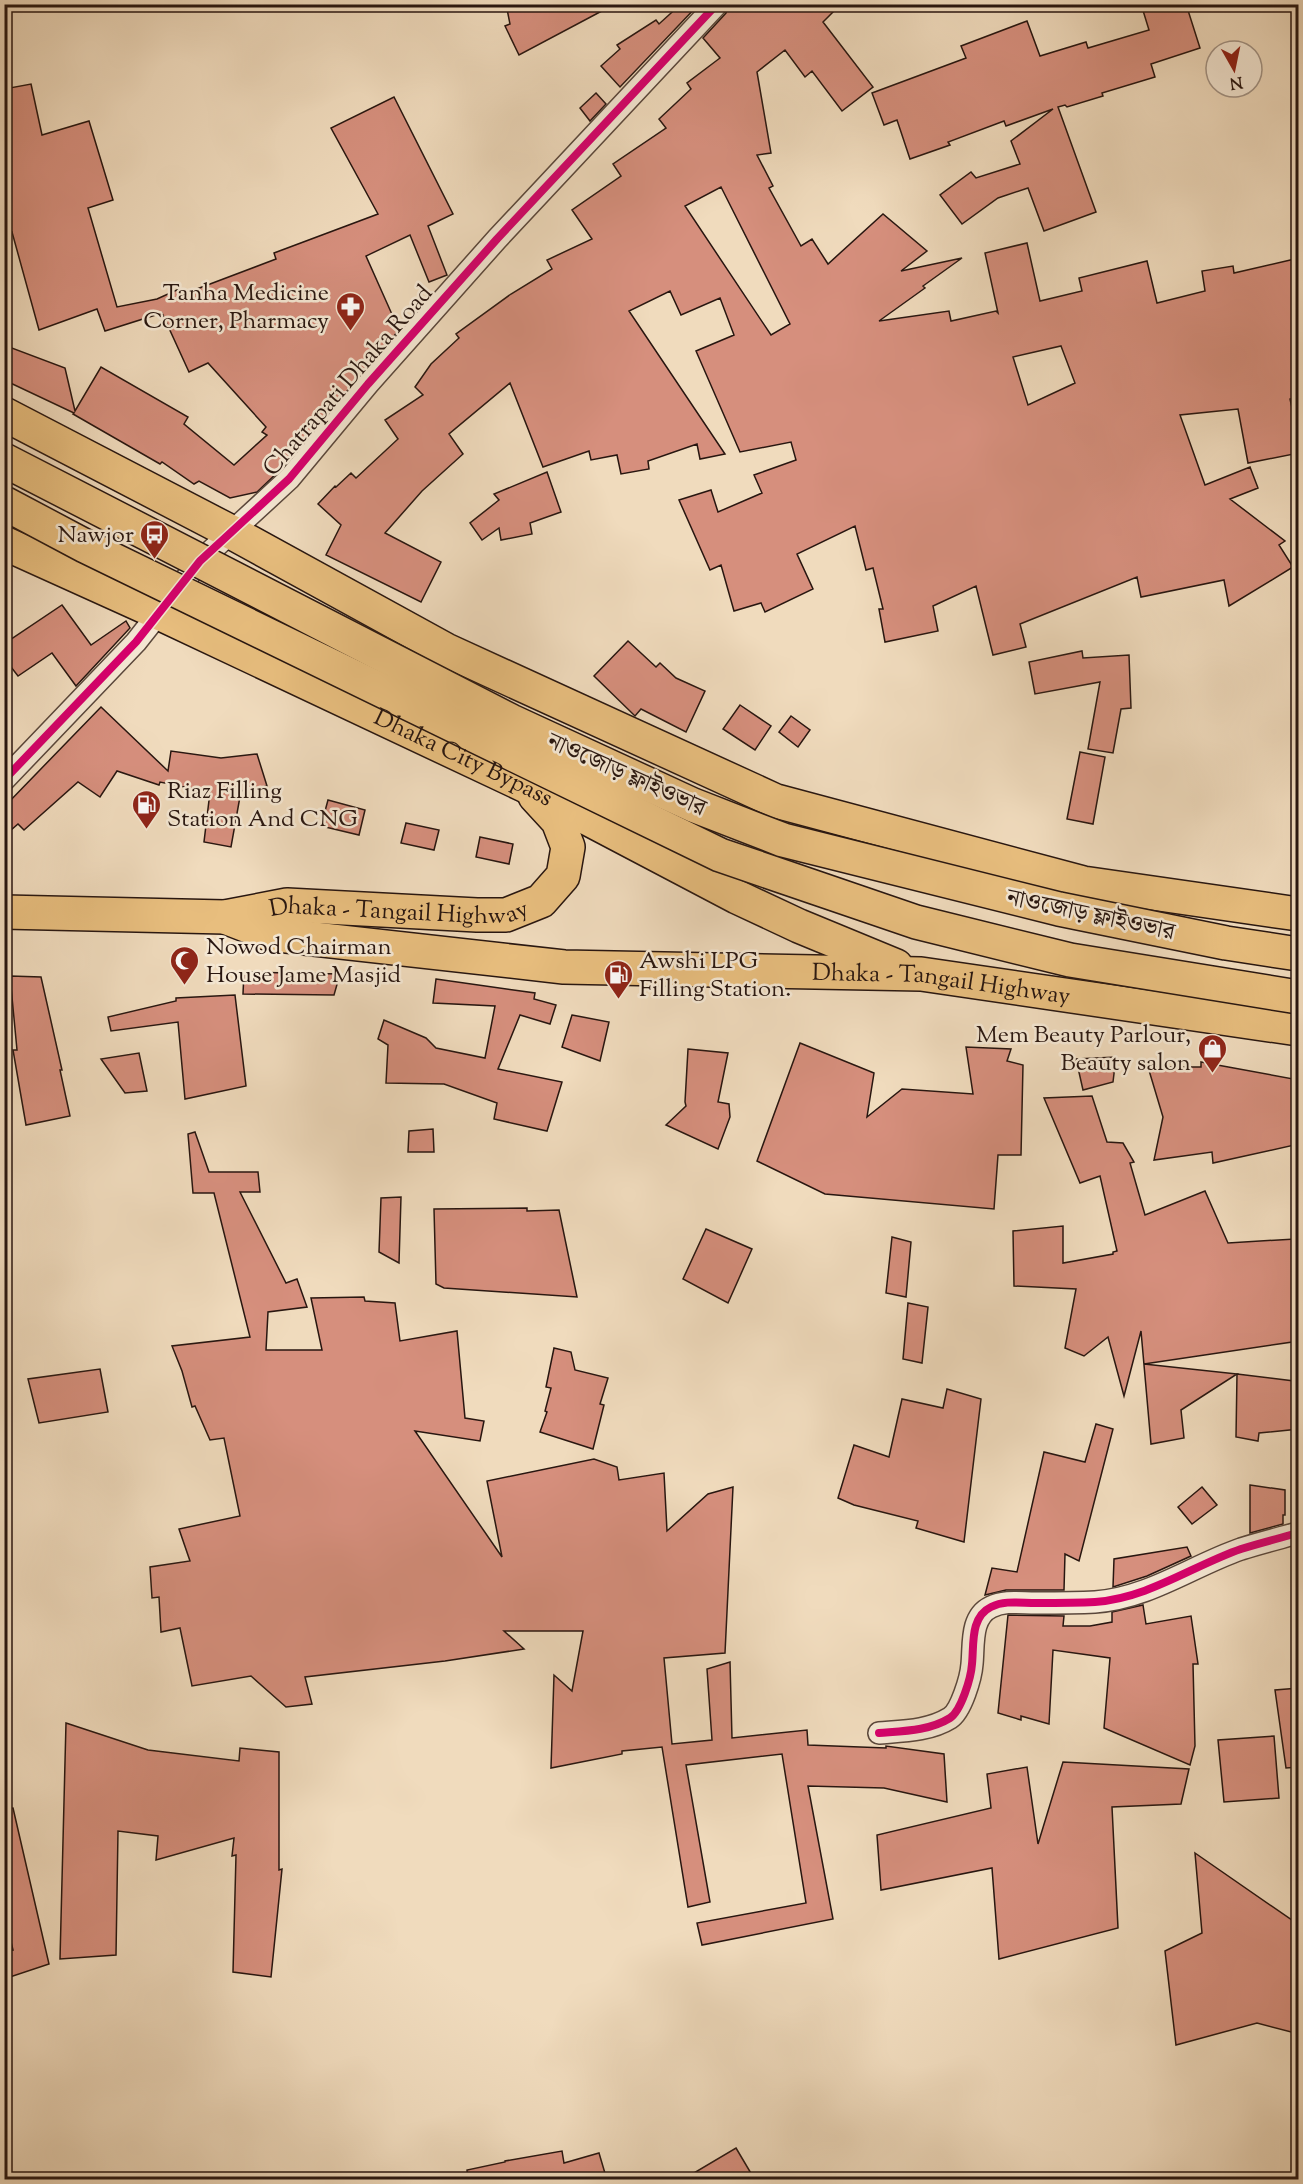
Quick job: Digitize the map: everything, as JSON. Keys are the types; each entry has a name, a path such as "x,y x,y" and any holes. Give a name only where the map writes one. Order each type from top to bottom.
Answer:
{"highway":[{"path":"4,414 231,532 446,650 776,801 1083,883 1299,914"},
{"name":"নাওজোড় ফ্লাইওভার","path":"4,460 511,721 693,805 783,840 1059,909 1226,943 1299,954"},
{"name":"নাওজোড় ফ্লাইওভার","path":"4,504 85,546 720,855 915,922 1070,960 1299,997"},
{"name":"Dhaka City Bypass","path":"4,543 159,613 526,786 799,927 921,974"},
{"name":"Dhaka - Tangail Highway","path":"4,912 225,917 287,905 506,915 542,901 563,876 568,847 558,821 526,786"},
{"name":"Dhaka - Tangail Highway","path":"225,917 269,934 564,967 921,974 1299,1029"}],"street":[{"name":"Chatrapati Dhaka Road","path":"4,780 136,642 200,561 289,479 368,384 497,239 717,4"},
{"path":"879,1732 914,1731 953,1717 961,1703 972,1666 973,1638 981,1613 991,1607 1007,1602 1097,1602 1126,1596 1160,1586 1240,1550 1299,1533"}],"building":[{"path":"506,4 615,4 519,55 505,26 510,24"},
{"path":"681,4 699,4 620,87 601,66 620,49 617,45 656,20 659,24"},
{"path":"729,4 841,4 823,22 873,87 842,111 812,71 805,77 785,50 757,72 771,153 757,155 773,186 769,188 801,246 812,239 828,264 883,214 927,251 901,271 962,258 879,321 949,311 951,321 996,311 998,313 985,253 1027,243 1040,301 1082,291 1079,278 1147,261 1157,303 1205,291 1202,271 1233,266 1234,273 1299,258 1299,397 1290,399 1299,439 1299,453 1248,463 1238,409 1180,415 1205,485 1250,467 1258,488 1230,499 1285,541 1279,545 1293,567 1229,606 1224,580 1141,597 1137,577 1020,624 1026,647 993,655 976,586 933,606 938,631 885,642 879,609 883,609 873,568 866,570 855,526 797,554 813,589 765,612 761,603 734,611 721,565 710,570 679,500 711,490 718,512 762,493 754,475 796,460 791,442 740,452 696,351 734,335 720,298 681,315 670,291 629,311 725,454 700,459 697,444 648,461 649,469 621,474 617,455 591,460 589,451 543,467 510,383 449,434 463,454 422,491 385,533 441,562 421,602 326,555 341,525 318,504 351,473 356,478 398,439 385,420 423,395 415,387 431,364 459,338 456,334 511,294 552,269 547,260 592,239 572,210 621,176 613,164 666,128 659,119 691,89 687,83 720,58 703,38 726,13","holes":["721,187 790,324 771,335 685,206","1061,346 1075,383 1028,405 1013,357"]},
{"path":"1141,4 1186,4 1200,48 1151,64 1155,77 1102,93 1103,96 1067,107 1065,105 1058,107 1096,212 1044,231 1028,188 998,198 962,224 940,195 971,172 976,178 1020,164 1011,141 1053,109 1006,126 1004,121 948,142 950,145 910,159 897,120 884,125 872,93 966,58 961,46 1027,21 1040,56 1086,42 1088,48 1149,30"},
{"path":"31,84 42,135 89,121 113,200 88,208 117,307 157,299 179,289 181,295 276,259 274,253 378,214 331,128 394,97 453,214 428,226 447,275 429,282 410,235 366,256 399,330 280,470 257,492 230,498 199,481 194,484 162,462 160,464 74,413 4,380 4,345 65,368 75,411 101,367 188,417 184,424 234,465 267,435 262,432 266,427 208,363 189,372 162,313 105,331 97,309 39,330 12,232 4,235 4,89"},
{"path":"596,93 606,104 590,121 580,108"},
{"path":"547,472 561,512 530,523 532,534 501,540 499,528 482,540 470,523 499,500 494,494"},
{"path":"62,605 91,645 126,621 130,628 76,686 52,653 18,676 4,658 4,644"},
{"path":"628,641 656,667 660,663 676,678 705,691 686,732 641,709 635,716 594,676"},
{"path":"1082,651 1083,658 1129,655 1131,708 1121,709 1113,753 1088,749 1100,682 1035,694 1029,662"},
{"path":"740,705 771,726 755,750 723,729"},
{"path":"101,707 168,771 171,751 221,758 257,754 267,786 241,791 231,847 204,842 210,792 160,782 159,785 117,771 100,797 78,782 24,830 18,824 4,836 4,807"},
{"path":"791,716 810,730 798,747 779,732"},
{"path":"1080,752 1105,757 1093,824 1067,819"},
{"path":"328,800 365,810 359,835 321,826"},
{"path":"406,823 439,830 434,850 401,843"},
{"path":"480,837 513,844 509,864 476,857"},
{"path":"244,972 340,974 334,995 243,994"},
{"path":"10,976 41,977 70,1116 26,1125 13,1050 17,1050"},
{"path":"436,979 535,993 534,999 556,1005 550,1024 520,1015 498,1069 562,1082 547,1131 494,1119 497,1103 444,1084 386,1083 388,1045 378,1039 384,1020 426,1038 436,1048 485,1058 495,1006 433,1003"},
{"path":"235,995 246,1086 185,1099 178,1022 111,1031 108,1017 176,1001 176,998"},
{"path":"572,1015 609,1022 600,1061 562,1047"},
{"path":"800,1043 874,1073 867,1117 902,1089 973,1094 966,1047 1011,1049 1007,1061 1023,1065 1021,1155 998,1155 994,1209 825,1194 757,1161"},
{"path":"688,1049 728,1053 718,1102 729,1104 730,1117 718,1149 666,1125 686,1106"},
{"path":"139,1053 147,1091 125,1093 101,1059"},
{"path":"1116,1057 1113,1082 1083,1090 1076,1059"},
{"path":"1201,1062 1299,1080 1299,1144 1213,1163 1212,1152 1154,1160 1163,1117 1148,1067 1201,1067"},
{"path":"1092,1096 1107,1142 1123,1143 1134,1162 1130,1163 1145,1215 1205,1191 1228,1243 1295,1239 1299,1254 1299,1341 1144,1364 1237,1374 1181,1410 1184,1438 1151,1444 1141,1331 1124,1396 1108,1337 1084,1356 1065,1348 1076,1289 1014,1286 1013,1231 1063,1226 1063,1263 1113,1254 1117,1251 1100,1176 1080,1183 1044,1098"},
{"path":"433,1129 434,1152 408,1152 409,1131"},
{"path":"195,1132 209,1172 258,1172 260,1192 240,1192 286,1283 297,1279 307,1307 268,1312 266,1350 322,1350 311,1298 364,1297 365,1301 395,1303 400,1341 457,1331 465,1418 484,1421 480,1441 415,1431 502,1557 487,1481 594,1459 617,1467 619,1480 664,1473 667,1531 708,1494 733,1487 725,1653 664,1658 672,1744 712,1740 707,1669 730,1662 732,1738 807,1730 808,1745 886,1748 886,1746 944,1754 947,1802 884,1788 808,1786 833,1919 702,1945 697,1923 806,1903 782,1754 686,1765 710,1902 688,1907 662,1747 622,1751 622,1754 551,1768 554,1675 572,1691 583,1631 504,1631 524,1649 445,1661 305,1677 312,1704 286,1707 251,1676 192,1686 180,1628 161,1632 159,1597 152,1598 150,1567 190,1561 179,1529 240,1516 224,1438 210,1440 195,1406 192,1407 172,1346 250,1337 214,1193 193,1193 188,1134"},
{"path":"401,1197 399,1263 379,1252 381,1198"},
{"path":"527,1208 527,1211 559,1210 577,1297 444,1288 436,1284 434,1209"},
{"path":"706,1229 752,1249 728,1303 683,1279"},
{"path":"892,1237 911,1242 906,1297 886,1293"},
{"path":"908,1303 928,1307 922,1363 903,1359"},
{"path":"554,1348 571,1352 575,1370 608,1378 600,1404 604,1405 593,1449 540,1432 547,1412 545,1411 551,1388 546,1387"},
{"path":"100,1369 108,1412 39,1423 28,1379"},
{"path":"1237,1374 1294,1381 1295,1388 1299,1388 1299,1429 1259,1433 1258,1441 1236,1437"},
{"path":"947,1389 981,1399 964,1542 916,1528 918,1521 854,1505 838,1498 854,1445 889,1457 902,1399 943,1408"},
{"path":"1096,1424 1113,1429 1079,1561 1065,1554 1064,1590 1006,1590 985,1595 992,1568 1017,1572 1044,1452 1085,1462"},
{"path":"1250,1485 1285,1490 1283,1524 1250,1533"},
{"path":"1202,1487 1217,1505 1192,1524 1178,1507"},
{"path":"1187,1547 1191,1556 1147,1576 1113,1587 1114,1559"},
{"path":"1143,1605 1146,1624 1191,1616 1198,1664 1193,1664 1195,1746 1190,1765 1104,1728 1110,1658 1053,1650 1049,1724 1021,1716 1021,1720 998,1713 1008,1615 1064,1616 1063,1626 1090,1626 1112,1622 1112,1612"},
{"path":"1299,1688 1299,1767 1286,1768 1275,1690"},
{"path":"66,1723 148,1750 239,1761 240,1748 279,1752 279,1870 282,1869 271,1977 233,1972 236,1855 232,1856 234,1838 156,1860 158,1836 118,1831 116,1955 60,1959"},
{"path":"1274,1736 1279,1798 1224,1802 1218,1740"},
{"path":"1063,1762 1189,1769 1181,1804 1112,1807 1118,1928 999,1959 992,1868 881,1890 877,1835 991,1808 987,1774 1027,1767 1038,1844"},
{"path":"13,1808 49,1964 4,1979 4,1951 13,1950 4,1913 4,1809"},
{"path":"1195,1853 1299,1925 1299,2034 1257,2023 1176,2045 1165,1951 1202,1933"},
{"path":"736,2148 755,2180 682,2180"},
{"path":"562,2151 564,2163 599,2153 607,2180 468,2180 467,2170"}],"cycle path":[{"path":"4,780 136,642 200,561 289,479 368,384 497,239 717,4"},
{"path":"879,1733 933,1726 954,1714 962,1702 970,1677 976,1624 979,1617 991,1607 1007,1603 1081,1603 1115,1599 1152,1588 1241,1549 1298,1533"}],"place":[{"name":"Tanha Medicine Corner, Pharmacy","path":"350,332"},
{"name":"Nawjor","path":"155,560"},
{"name":"Riaz Filling Station And CNG","path":"146,830"},
{"name":"Nowod Chairman House Jame Masjid","path":"185,986"},
{"name":"Awshi LPG Filling Station.","path":"618,1000"},
{"name":"Mem Beauty Parlour, Beauty salon","path":"1212,1074"}]}
